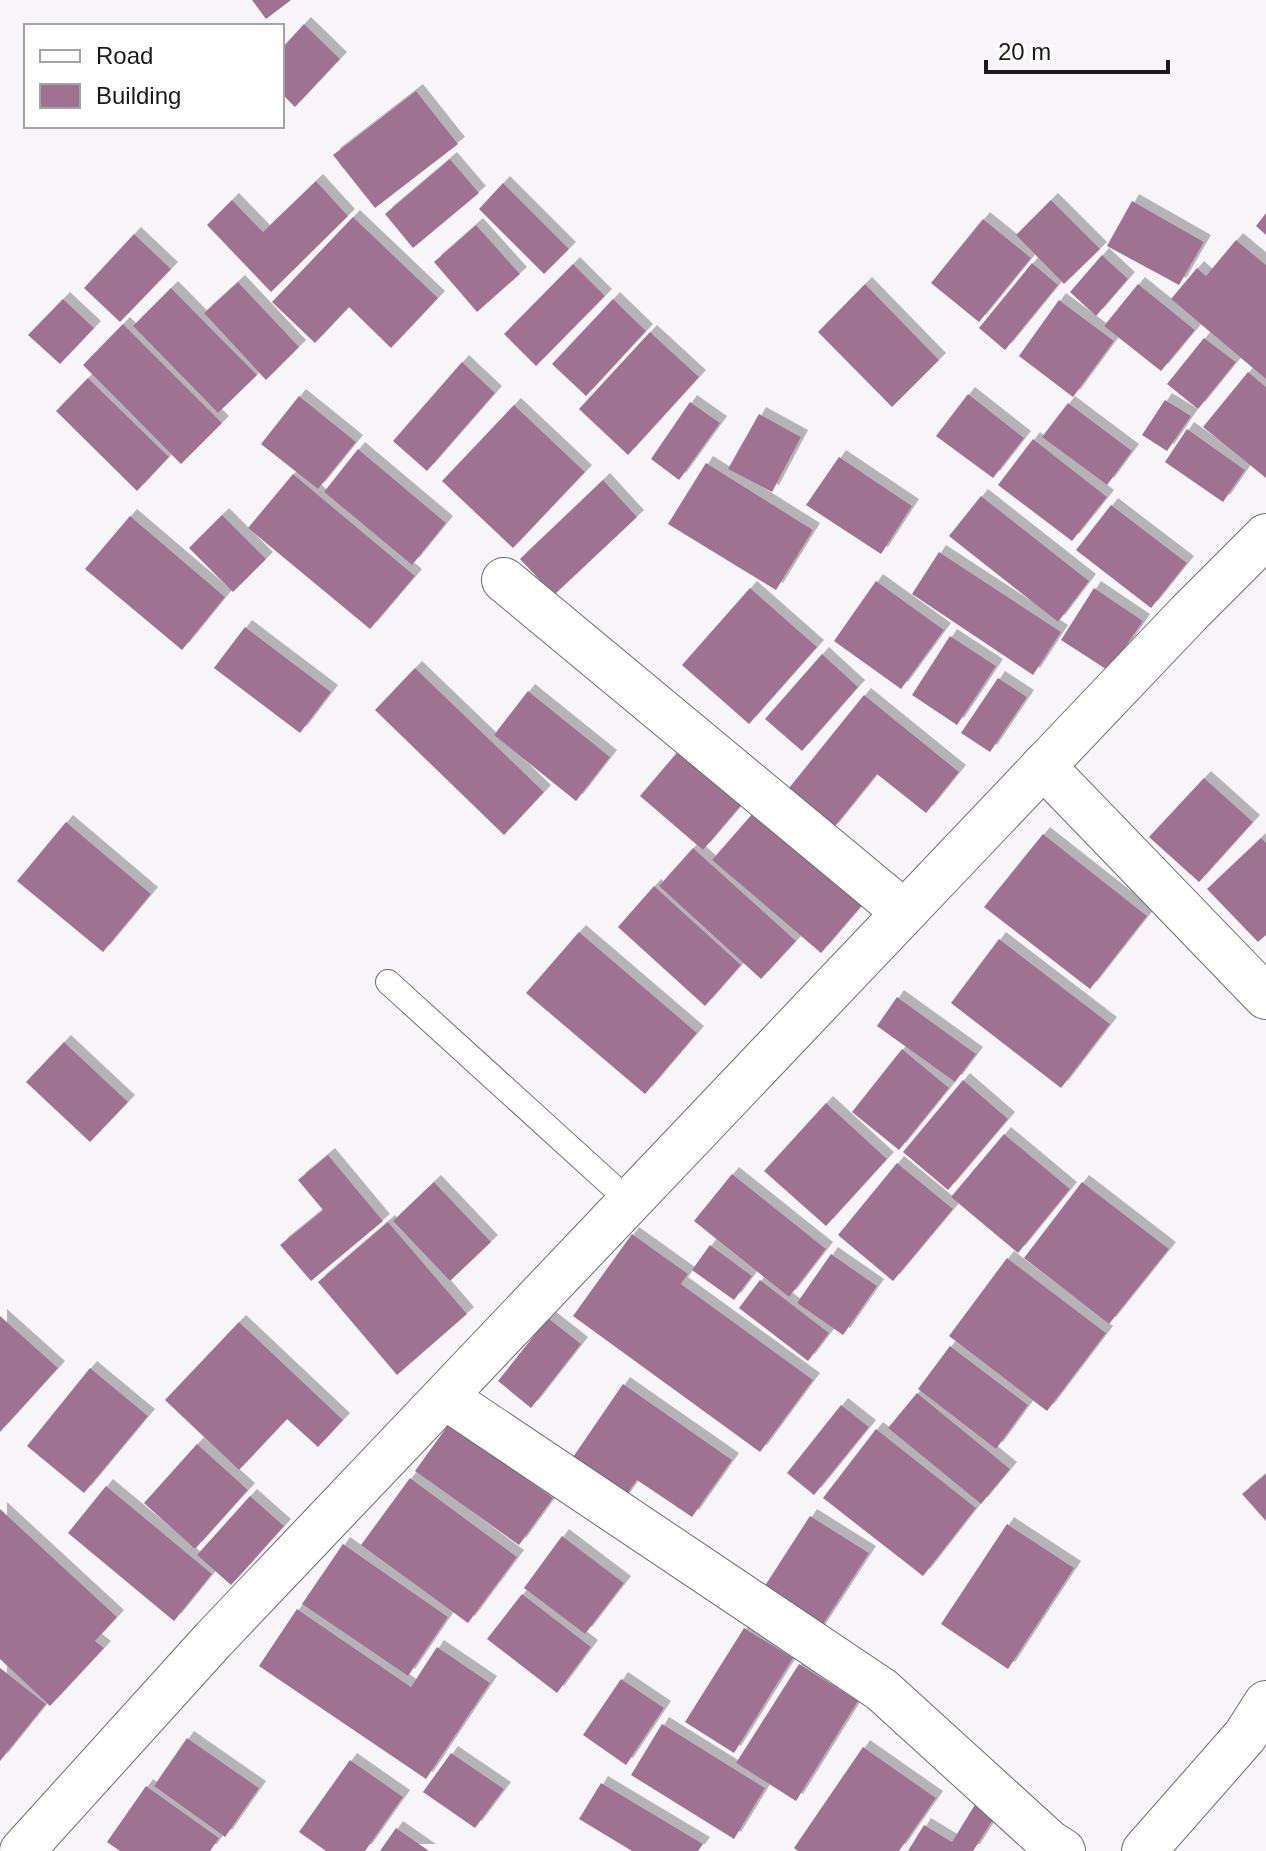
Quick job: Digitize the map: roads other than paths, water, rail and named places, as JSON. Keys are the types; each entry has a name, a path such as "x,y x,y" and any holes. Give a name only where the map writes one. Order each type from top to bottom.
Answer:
{"street":[{"path":"22,1851 214,1639 1043,766 1266,536"},
{"path":"504,580 904,912"},
{"path":"1043,766 1266,997"},
{"path":"445,1397 882,1690 1049,1842 1063,1851"},
{"path":"1144,1851 1259,1732"}],"lane":[{"path":"388,982 630,1202"}]}
